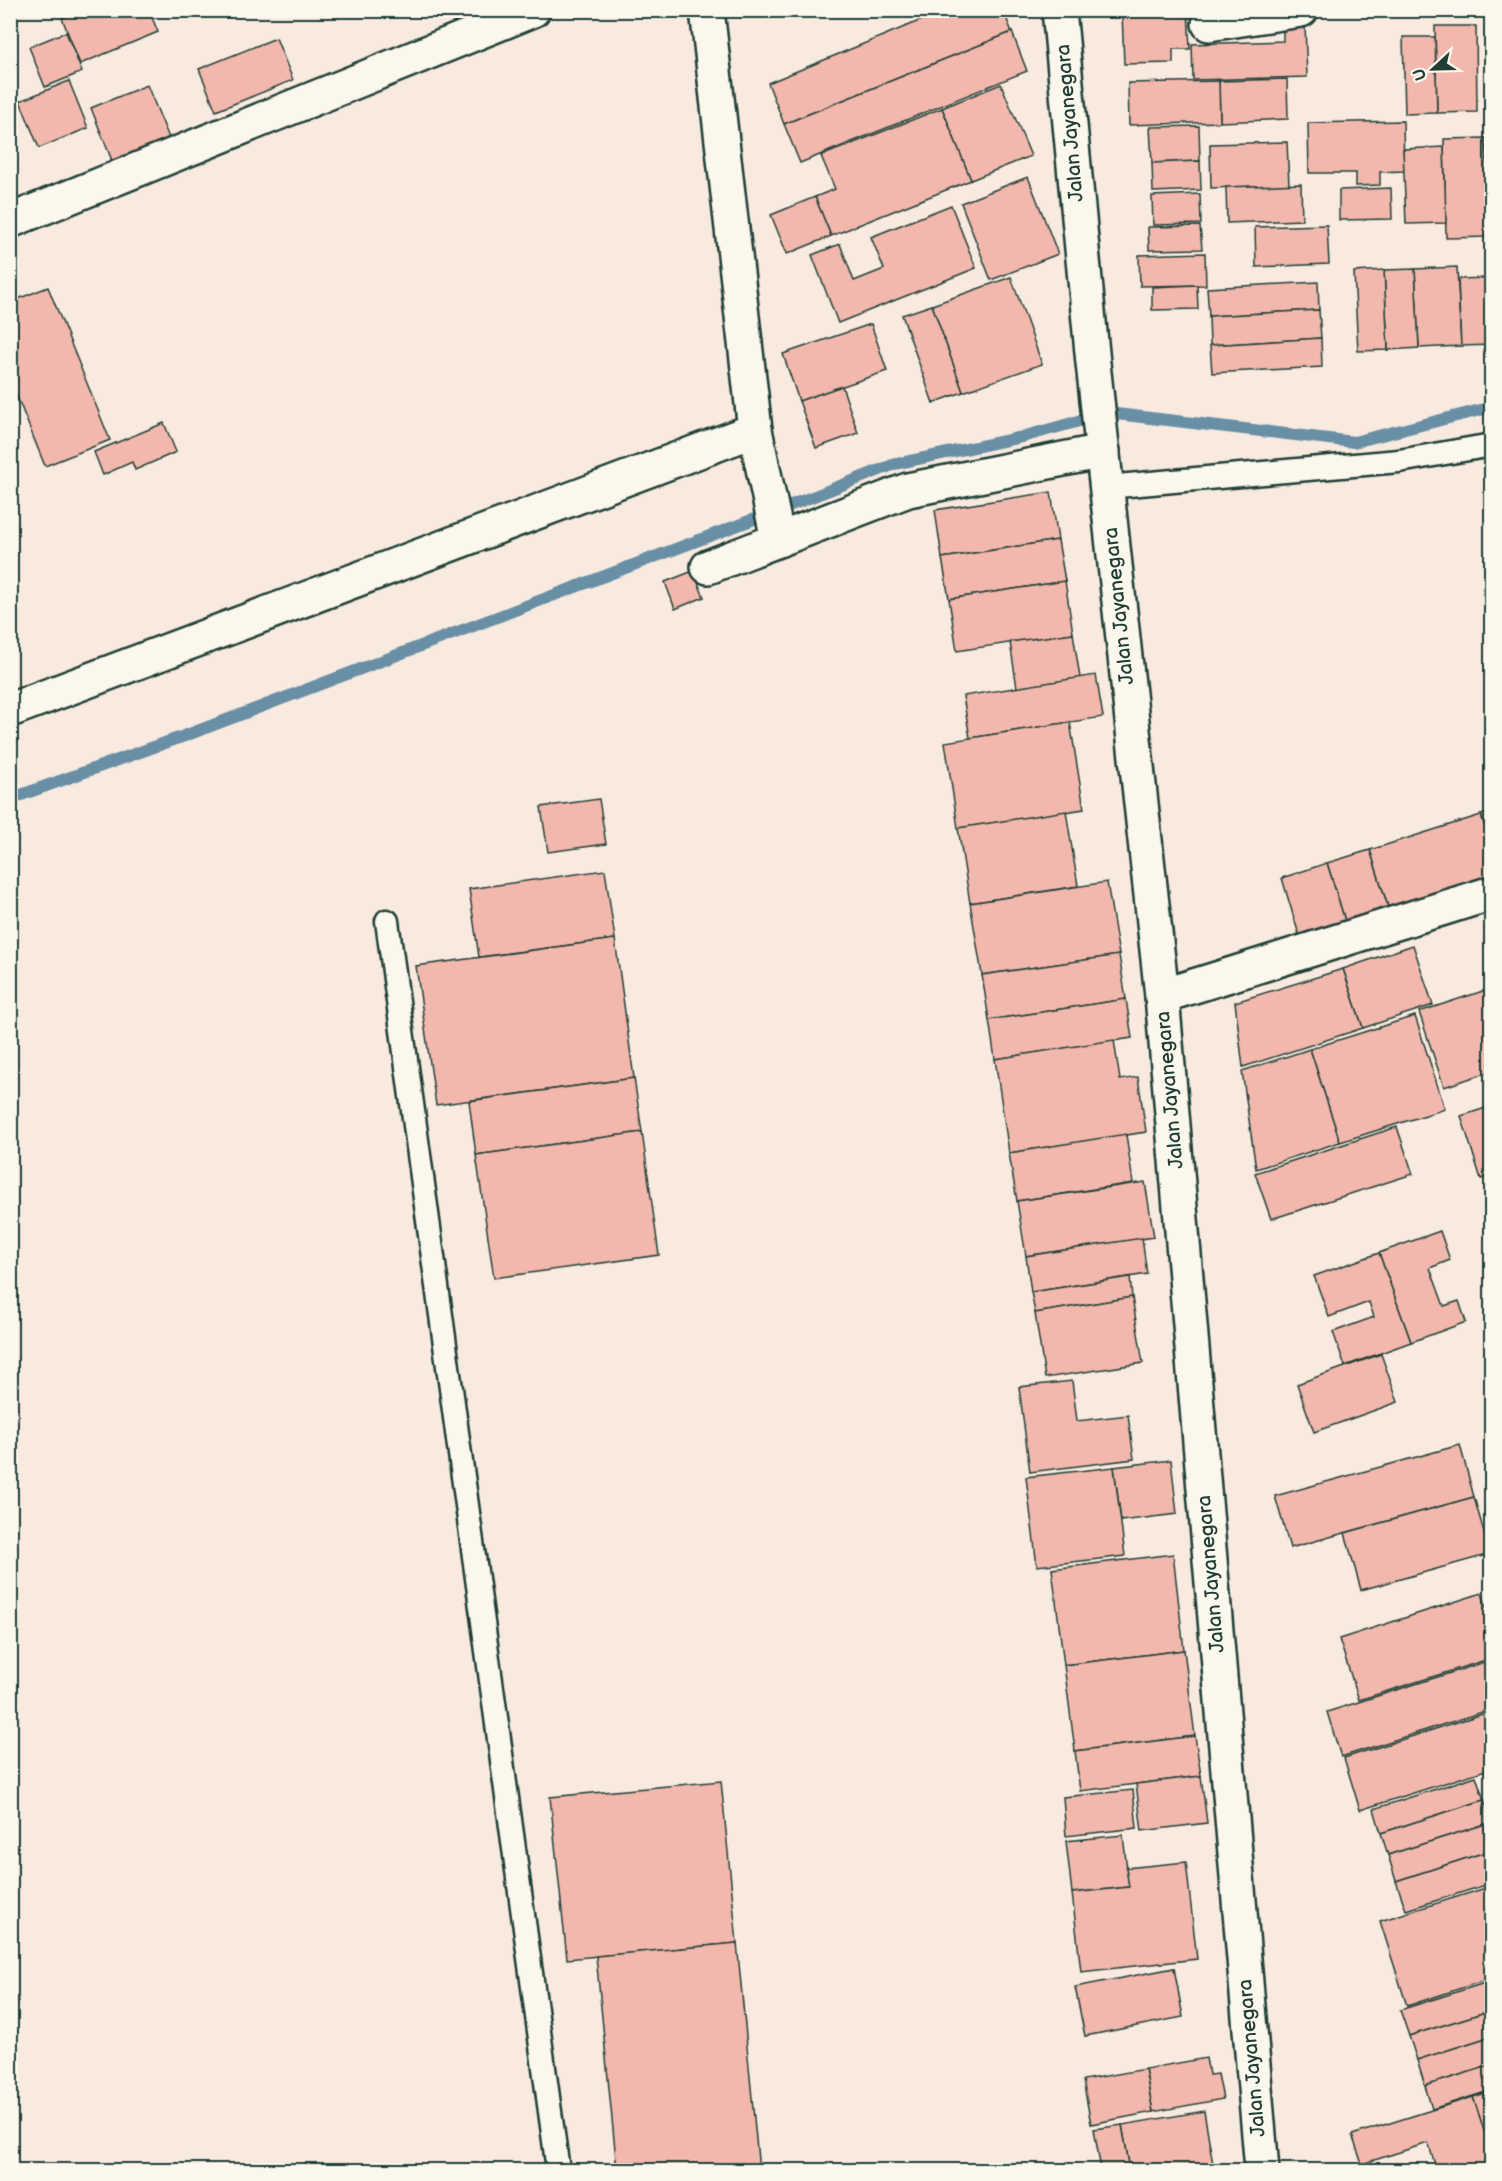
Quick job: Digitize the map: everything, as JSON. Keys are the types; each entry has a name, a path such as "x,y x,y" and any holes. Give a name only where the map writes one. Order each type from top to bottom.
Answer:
{"street":[{"path":"10,221 533,10"},
{"path":"707,10 757,443 776,531"},
{"name":"Jalan Jayanegara","path":"1059,10 1093,363 1162,996 1262,2170"},
{"path":"1209,24 1301,10"},
{"path":"10,710 757,443"},
{"path":"708,567 776,531 908,490 1102,444"},
{"path":"1162,996 1491,893"}],"lane":[{"path":"1106,487 1399,461 1491,445"},
{"path":"387,921 558,2170"}],"building":[{"path":"81,10 137,10 138,14 149,10 158,32 80,64 62,18"},
{"path":"382,10 399,10 384,16"},
{"path":"946,10 1003,10 1012,32 784,124 768,83"},
{"path":"1188,11 1190,49 1173,49 1173,63 1124,64 1122,13"},
{"path":"1305,25 1307,77 1193,80 1192,44 1283,41 1283,26"},
{"path":"1435,26 1476,26 1477,112 1437,113"},
{"path":"66,32 82,72 45,87 29,47"},
{"path":"1012,32 1027,71 800,163 784,124"},
{"path":"1403,37 1435,37 1437,113 1405,114"},
{"path":"276,38 293,80 216,111 199,69"},
{"path":"1287,79 1288,119 1220,122 1219,81"},
{"path":"69,81 88,128 39,148 20,101"},
{"path":"1219,81 1220,122 1129,125 1128,83"},
{"path":"1001,84 1031,156 971,180 942,108"},
{"path":"147,85 172,145 115,168 91,108"},
{"path":"942,108 971,180 831,236 815,197 835,189 821,156"},
{"path":"1403,121 1404,171 1380,172 1380,185 1356,186 1356,173 1309,173 1308,123"},
{"path":"1199,126 1200,161 1152,163 1150,127"},
{"path":"1486,138 1488,237 1446,238 1444,139"},
{"path":"1486,138 1492,138 1492,237 1488,237"},
{"path":"1287,142 1289,185 1211,188 1210,144"},
{"path":"1444,147 1446,223 1406,224 1403,149"},
{"path":"1200,161 1201,190 1153,192 1152,163"},
{"path":"1028,177 1058,254 991,280 961,203"},
{"path":"1301,184 1302,220 1227,223 1226,187"},
{"path":"1391,188 1392,219 1339,220 1339,190"},
{"path":"1200,194 1201,224 1153,225 1152,196"},
{"path":"815,197 831,236 787,254 771,215"},
{"path":"951,205 976,268 838,323 812,255 840,244 854,281 884,269 871,237"},
{"path":"1327,225 1329,264 1256,267 1255,227"},
{"path":"1200,226 1202,249 1149,250 1148,227"},
{"path":"1205,253 1206,285 1140,286 1139,255"},
{"path":"1457,267 1461,346 1419,348 1415,269"},
{"path":"1415,269 1419,348 1388,350 1384,270"},
{"path":"1384,270 1388,350 1358,351 1354,272"},
{"path":"1011,277 1042,364 963,392 932,305"},
{"path":"1488,278 1492,278 1492,318 1490,318"},
{"path":"1488,278 1491,345 1461,346 1458,279"},
{"path":"1318,282 1319,310 1209,316 1207,288"},
{"path":"1197,285 1198,309 1152,310 1152,287"},
{"path":"48,287 110,440 45,466 10,379 10,302"},
{"path":"932,305 963,392 933,403 902,315"},
{"path":"1319,310 1321,338 1210,345 1209,316"},
{"path":"871,324 887,371 799,401 783,354"},
{"path":"1321,338 1322,367 1212,373 1210,345"},
{"path":"842,386 858,433 816,448 799,401"},
{"path":"164,423 176,452 135,470 132,462 103,475 94,452"},
{"path":"1051,492 1058,540 942,558 935,510"},
{"path":"1058,540 1065,581 949,599 942,558"},
{"path":"693,571 704,597 675,609 665,582"},
{"path":"1065,581 1073,633 957,651 949,599"},
{"path":"1073,633 1080,678 1017,688 1010,642"},
{"path":"1096,675 1103,717 970,738 963,696"},
{"path":"1070,722 1084,809 958,828 945,742"},
{"path":"599,799 606,844 548,852 541,807"},
{"path":"1066,811 1078,886 970,903 958,828"},
{"path":"1492,812 1492,848 1481,815"},
{"path":"1481,815 1492,848 1492,878 1389,910 1370,850"},
{"path":"1370,850 1389,910 1346,924 1327,863"},
{"path":"1327,863 1346,924 1300,938 1282,878"},
{"path":"605,870 615,939 479,957 469,889"},
{"path":"1107,882 1119,955 982,975 970,903"},
{"path":"615,939 634,1078 436,1105 416,966"},
{"path":"1413,945 1433,1005 1363,1028 1343,969"},
{"path":"1119,955 1126,999 989,1020 982,975"},
{"path":"1343,969 1363,1028 1243,1067 1235,1002"},
{"path":"1492,988 1492,1071 1444,1087 1419,1012"},
{"path":"1126,999 1132,1038 995,1059 989,1020"},
{"path":"1415,1016 1445,1109 1340,1142 1310,1049"},
{"path":"1114,1040 1120,1080 1138,1077 1146,1132 1009,1153 995,1059"},
{"path":"1310,1049 1340,1142 1256,1169 1242,1071"},
{"path":"634,1078 642,1132 476,1155 469,1101"},
{"path":"1492,1106 1492,1175 1481,1179 1461,1116"},
{"path":"1397,1127 1413,1174 1271,1219 1255,1173"},
{"path":"642,1132 659,1255 494,1278 476,1155"},
{"path":"1126,1134 1133,1183 1017,1201 1009,1153"},
{"path":"1145,1182 1154,1237 1026,1256 1017,1201"},
{"path":"1440,1231 1450,1260 1430,1268 1444,1306 1459,1301 1466,1322 1411,1342 1379,1253"},
{"path":"1142,1238 1147,1274 1031,1292 1026,1256"},
{"path":"1379,1253 1411,1342 1345,1366 1333,1332 1374,1317 1369,1302 1329,1317 1314,1276"},
{"path":"1130,1277 1132,1297 1035,1313 1031,1292"},
{"path":"1132,1297 1143,1363 1045,1378 1035,1313"},
{"path":"1381,1354 1398,1402 1314,1432 1297,1384"},
{"path":"1072,1381 1077,1421 1128,1415 1134,1459 1030,1472 1019,1387"},
{"path":"1460,1445 1474,1497 1290,1548 1275,1496"},
{"path":"1171,1460 1177,1514 1121,1521 1114,1467"},
{"path":"1114,1467 1125,1556 1037,1566 1026,1477"},
{"path":"1474,1497 1490,1554 1361,1590 1345,1533"},
{"path":"1173,1554 1184,1650 1064,1665 1052,1569"},
{"path":"1482,1593 1492,1624 1492,1658 1359,1700 1339,1639"},
{"path":"1184,1650 1195,1736 1075,1751 1064,1665"},
{"path":"1485,1662 1492,1683 1492,1709 1341,1757 1327,1712"},
{"path":"1492,1711 1492,1768 1360,1810 1344,1758"},
{"path":"1195,1736 1201,1776 1080,1791 1075,1751"},
{"path":"1201,1776 1207,1823 1142,1831 1136,1784"},
{"path":"1476,1776 1484,1800 1381,1833 1374,1809"},
{"path":"721,1781 737,1943 567,1959 550,1797"},
{"path":"1133,1790 1137,1828 1066,1836 1063,1797"},
{"path":"1484,1800 1492,1822 1388,1855 1381,1833"},
{"path":"1492,1822 1492,1850 1396,1881 1388,1855"},
{"path":"1123,1835 1129,1887 1072,1893 1066,1841"},
{"path":"1492,1850 1492,1883 1406,1910 1396,1881"},
{"path":"1186,1862 1197,1959 1081,1972 1072,1893 1129,1887 1126,1868"},
{"path":"1492,1886 1492,1978 1407,2006 1380,1921"},
{"path":"737,1943 759,2170 617,2170 596,1956"},
{"path":"1174,1968 1183,2017 1085,2036 1075,1987"},
{"path":"1488,1982 1492,1994 1492,2010 1409,2036 1400,2010"},
{"path":"1492,2010 1492,2036 1417,2060 1409,2036"},
{"path":"1492,2036 1492,2065 1425,2086 1417,2060"},
{"path":"1206,2058 1209,2075 1218,2074 1223,2099 1153,2112 1145,2069"},
{"path":"1492,2065 1492,2090 1432,2109 1425,2086"},
{"path":"1145,2069 1153,2112 1091,2124 1083,2080"},
{"path":"1492,2091 1492,2155 1473,2097"},
{"path":"1473,2097 1492,2155 1492,2170 1437,2170 1428,2143 1362,2164 1352,2135"},
{"path":"1204,2111 1214,2170 1130,2170 1122,2125"},
{"path":"1122,2125 1130,2170 1101,2170 1094,2129"}],"waterway":[{"path":"10,799 187,735 895,464 1022,437 1108,413 1354,442 1492,407"}]}
